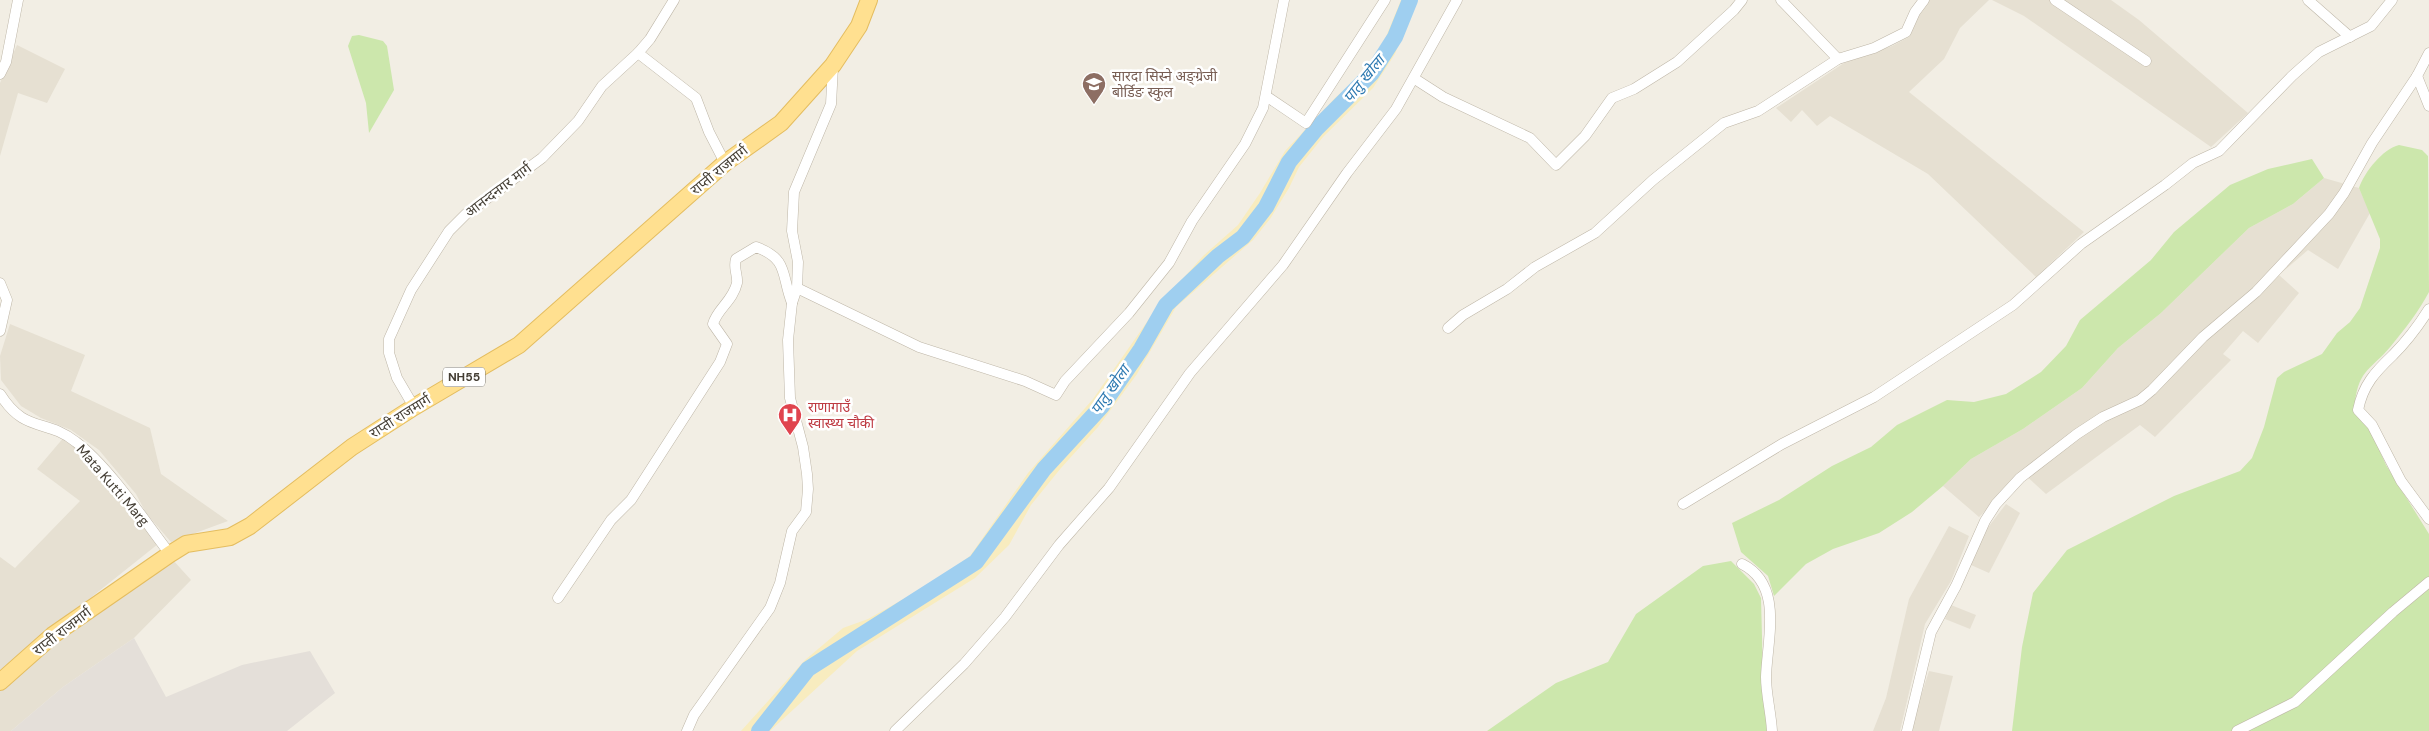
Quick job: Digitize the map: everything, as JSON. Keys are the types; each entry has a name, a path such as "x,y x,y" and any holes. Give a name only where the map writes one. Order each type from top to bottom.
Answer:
{"main road":[{"name":"राप्ती राजमार्ग","path":"0,682 53,635 170,554 186,544 230,537 250,526 352,447 414,407 519,345 725,162 781,123 833,65 859,26 869,0"}],"street":[{"path":"0,74 6,62 18,0"},
{"name":"आनन्दनगर मार्ग","path":"414,407 397,378 389,353 388,339 411,290 448,230 466,214 542,158 587,111 602,86 638,53 650,39 674,0"},
{"path":"797,288 919,347 1025,381 1056,395 1065,381 1129,313 1169,263 1192,221 1245,144 1258,121 1266,96 1284,0"},
{"path":"1266,96 1306,123 1386,0"},
{"path":"895,731 964,664 1005,617 1059,545 1109,488 1190,373 1283,265 1396,109 1415,79 1457,0"},
{"path":"1415,79 1443,98 1530,138 1556,165 1585,136 1612,98 1634,89 1677,62 1734,10 1742,0"},
{"path":"1781,0 1838,59"},
{"path":"1448,328 1463,315 1508,290 1535,267 1594,233 1653,180 1724,123 1758,111 1838,59 1874,48 1906,32 1915,12 1924,0"},
{"path":"2055,0 2146,61"},
{"path":"2308,0 2350,37"},
{"path":"1683,504 1782,444 1874,397 2013,304 2081,244 2193,163 2219,151 2292,76 2320,52 2370,26 2392,0"},
{"path":"638,53 696,98 709,132 725,162"},
{"path":"1907,731 1931,632 1956,586 1985,521 1996,504 2020,478 2077,434 2103,417 2140,400 2203,337 2256,292 2329,214 2344,193 2372,143 2417,76 2429,53"},
{"path":"687,731 694,715 770,608 780,583 792,531 806,512 807,474 803,447 790,398 788,340 792,303 797,288 798,262 792,231 794,192 832,104 833,65"},
{"path":"2417,76 2429,106"},
{"path":"558,598 611,520 631,500 720,362 727,344 713,324 715,318 729,302 738,281 735,272 736,259 756,247 769,252 780,261 786,275 792,303"},
{"path":"0,283 7,300 0,330"},
{"path":"2429,309 2398,349 2368,380 2361,396 2358,410 2372,425 2400,482 2429,519"},
{"name":"Mata Kutti Marg","path":"0,394 8,407 19,418 63,433 88,452 170,554"},
{"path":"1742,564 1751,568 1762,580 1767,598 1771,628 1766,678 1772,731"},
{"path":"2237,731 2295,702 2393,612 2429,582"}],"shaded area":[{"path":"1929,0 1989,0 1960,28 1944,59 1909,92 2084,232 2036,277 1928,174 1830,116 1817,126 1802,110 1791,122 1776,108 1844,63 1892,46 1909,37 1919,13"},
{"path":"1992,0 2111,0 2139,20 2248,113 2211,147 2024,16"},
{"path":"17,45 65,69 47,103 18,93 0,156 0,83"},
{"path":"2324,178 2359,188 2370,213 2338,269 2308,250 2279,275 2299,293 2258,343 2243,331 2223,354 2231,360 2155,437 2140,425 2046,494 2023,473 1979,517 1943,486 1971,459 2023,429 2082,388 2118,348 2161,313 2249,228 2293,204"},
{"path":"10,324 85,355 71,391 150,428 161,474 228,521 171,542 146,513 136,494 99,450 71,430 41,418 21,406 1,380 0,356"},
{"path":"65,436 107,476 158,544 0,670 0,557 15,568 80,501 37,469"},
{"path":"2006,504 2020,513 1989,573 1971,565 1983,534"},
{"path":"1949,526 1969,536 1951,581 1925,624 1900,731 1873,731 1886,698 1909,599"},
{"path":"172,559 191,580 134,638 63,687 11,731 0,731 0,689 56,639"},
{"path":"1951,605 1976,615 1970,629 1945,619"},
{"path":"134,638 166,697 242,665 310,651 335,693 287,731 11,731 63,687"},
{"path":"1929,671 1953,676 1939,731 1910,731"}],"green space":[{"path":"359,35 383,41 387,46 394,90 369,133 366,103 348,46 352,36"},
{"path":"2399,145 2422,150 2428,156 2429,292 2401,333 2384,354 2367,370 2357,391 2355,402 2377,439 2378,447 2386,465 2429,534 2429,731 2012,731 2022,647 2033,593 2067,550 2174,496 2240,471 2252,458 2264,427 2277,378 2284,372 2322,354 2337,333 2350,322 2360,308 2380,248 2380,239 2359,188 2375,162 2387,151"},
{"path":"2312,159 2324,178 2293,204 2249,228 2161,313 2118,348 2082,388 2023,429 1971,459 1912,512 1879,533 1833,549 1806,564 1774,596 1768,576 1741,552 1732,523 1779,500 1832,466 1871,447 1897,425 1947,400 1974,402 2006,394 2041,372 2066,346 2080,320 2151,260 2174,232 2230,185 2268,169"},
{"path":"1731,561 1754,584 1761,598 1763,676 1768,731 1487,731 1556,683 1608,662 1636,614 1703,566"}],"sand":[{"path":"1401,0 1415,0 1395,54 1373,88 1323,137 1299,167 1270,219 1253,240 1176,307 1137,374 1098,427 1031,505 1009,545 975,578 857,651 770,731 741,731 805,660 843,628 868,619 934,582 970,556 1028,473 1093,399 1156,309 1203,256 1238,225 1285,151 1335,98 1355,80 1381,49"}],"waterway":[{"name":"पातु खोला","path":"759,731 808,669 976,562 1044,469 1102,406 1141,349 1166,305 1218,256 1243,237 1266,207 1289,162 1317,128 1372,73 1395,37 1410,0"}],"place":[{"name":"सारदा सिस्ने अङ्ग्रेजी बोर्डिङ स्कुल","path":"1094,105"},
{"name":"राणागाउँ स्वास्थ्य चौकी","path":"790,436"}]}
